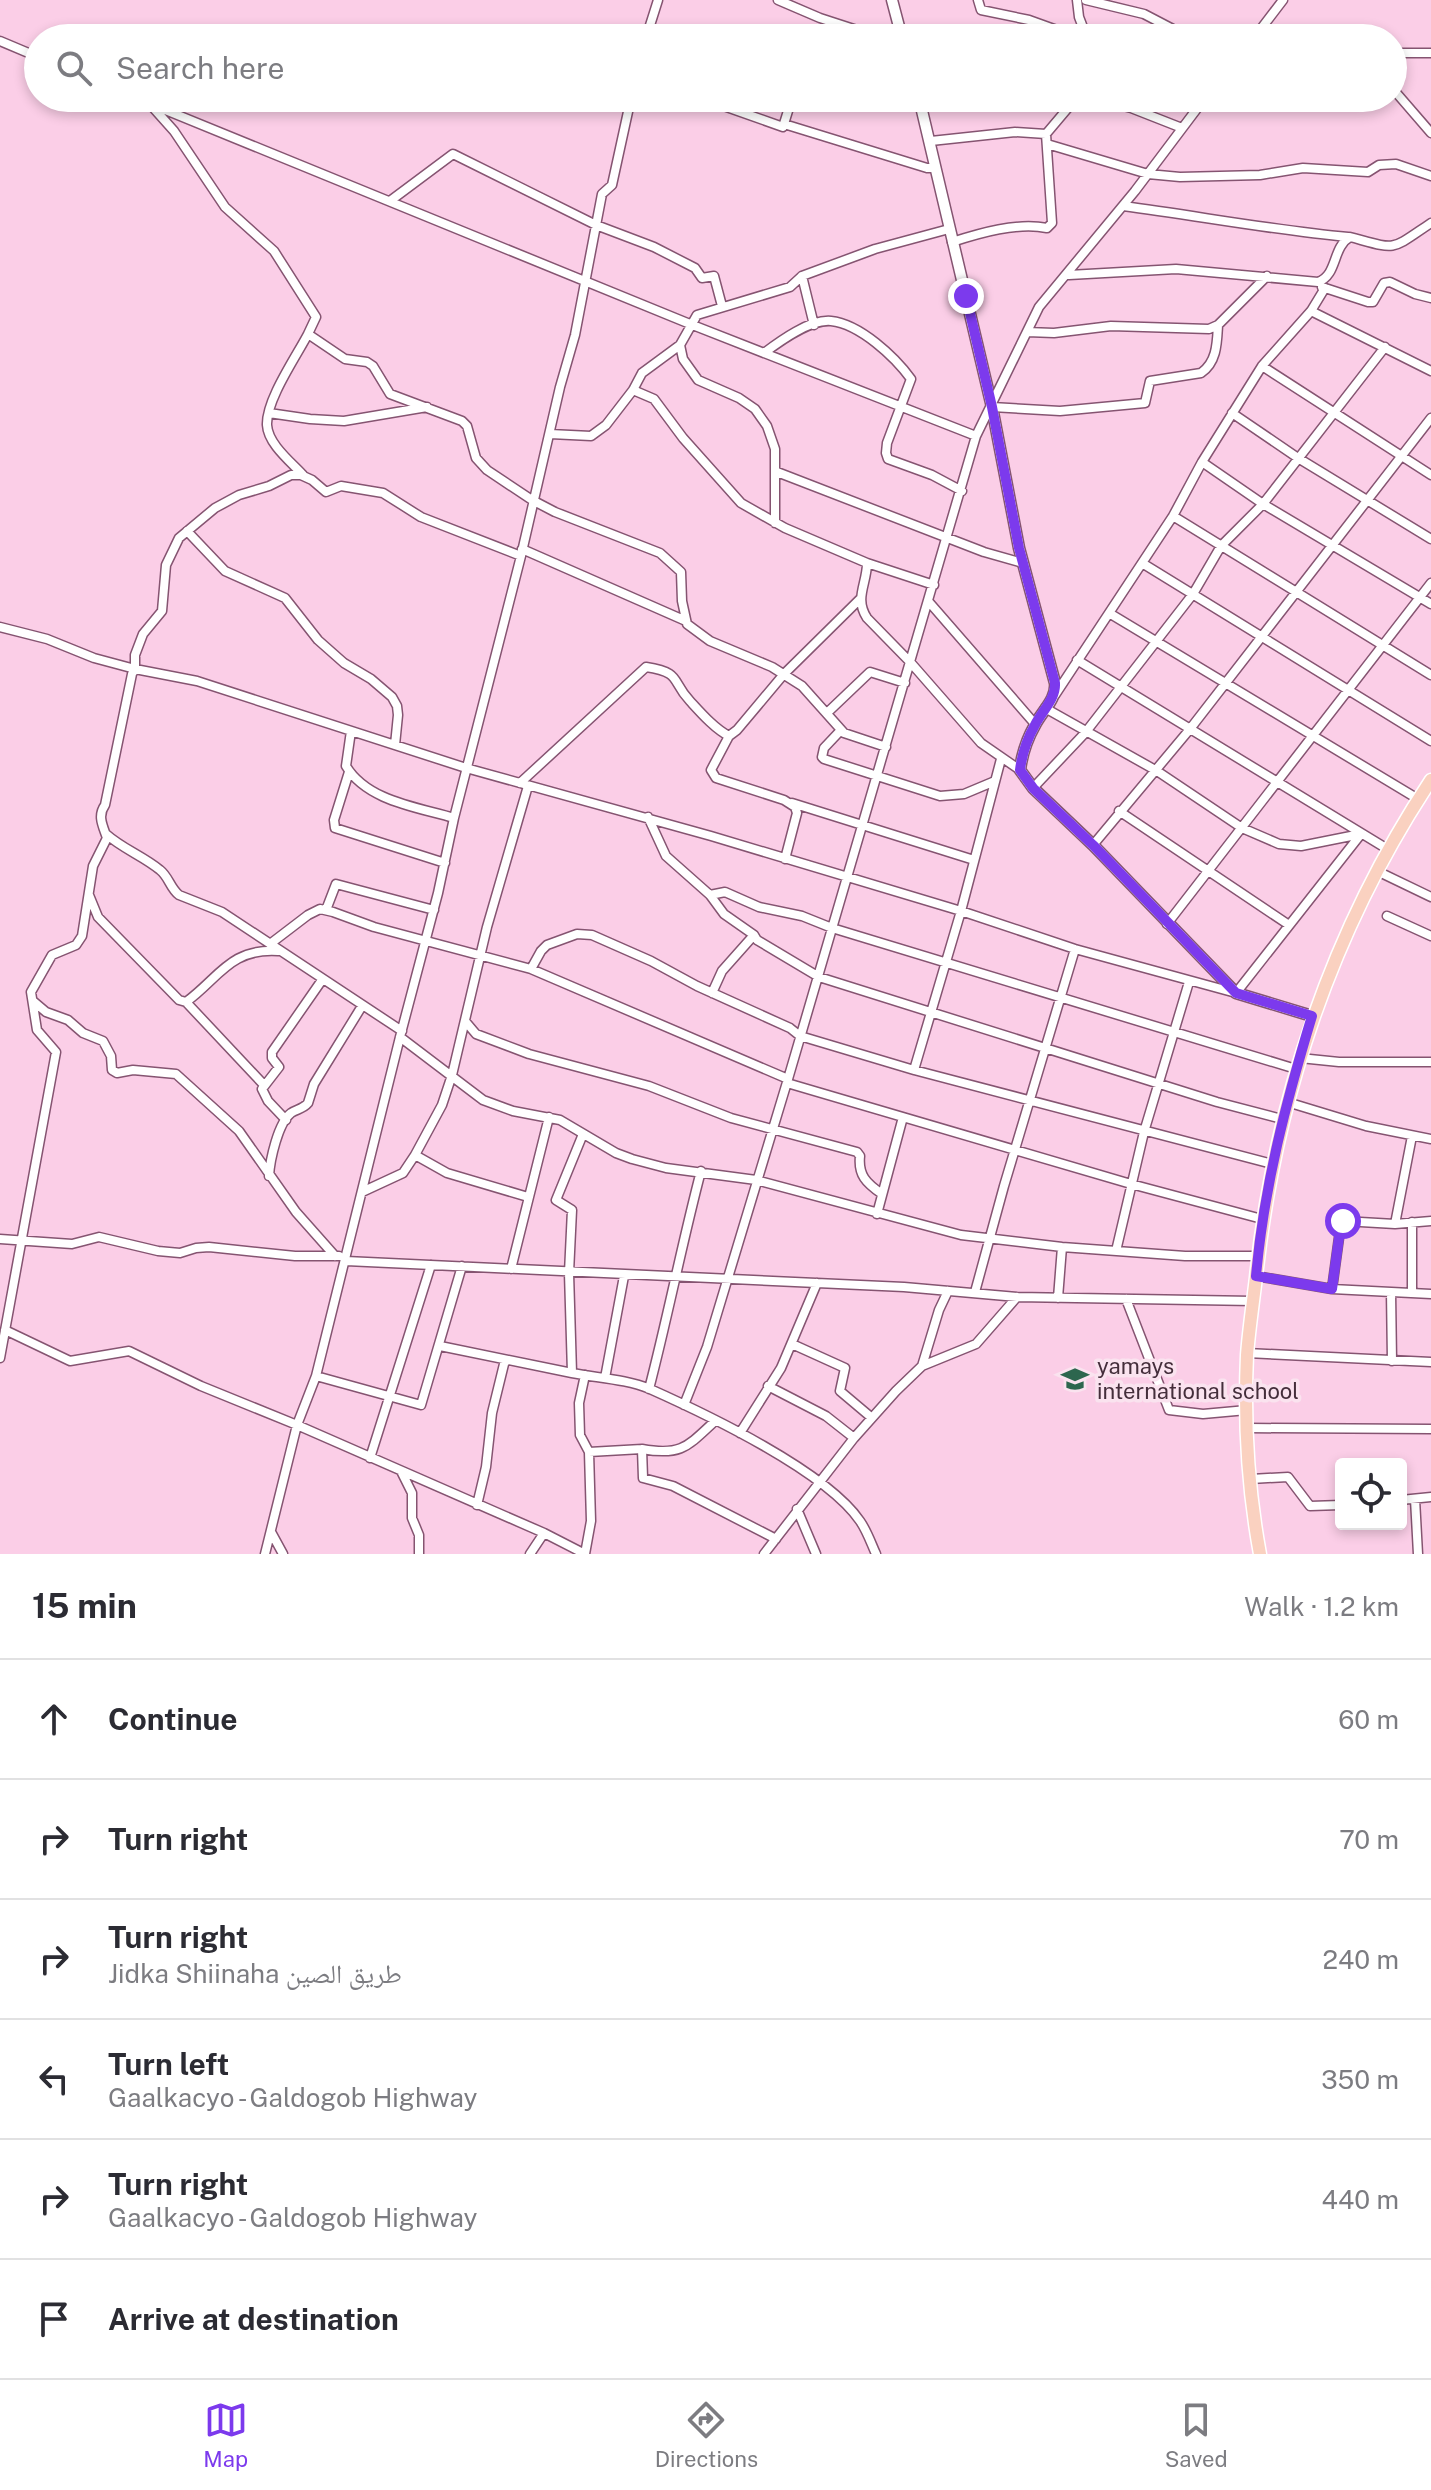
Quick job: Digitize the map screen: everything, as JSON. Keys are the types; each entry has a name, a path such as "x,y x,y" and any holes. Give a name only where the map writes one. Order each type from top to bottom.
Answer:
{"main road":[{"path":"1260,1554 1251,1479 1247,1353 1262,1219 1272,1164 1312,1016 1377,871 1431,780"}],"street":[{"path":"650,24 658,0"},
{"path":"778,0 838,24"},
{"path":"892,0 898,24"},
{"path":"978,0 981,10 1040,24"},
{"path":"1077,0 1082,24"},
{"path":"1086,0 1144,14 1163,24"},
{"path":"1265,24 1283,0"},
{"path":"0,41 24,51"},
{"path":"1407,53 1431,53"},
{"path":"1407,105 1431,133"},
{"path":"157,112 174,131 225,207 274,251 316,317 271,405 267,427 274,443 304,476 326,492 341,486 383,493 431,522 521,552 686,621 710,641 784,674 802,686 841,730 886,747"},
{"path":"171,112 690,324 976,436"},
{"path":"265,1554 297,1425 316,1376 434,910 466,768 575,335 602,194 612,185 628,112"},
{"path":"737,112 783,127 788,112"},
{"path":"923,112 992,407 1023,563 1056,690 1035,724 1022,755 1020,770"},
{"path":"952,242 977,234 1036,226 1047,228 1052,223 1046,134 1065,112"},
{"path":"1141,112 1182,128"},
{"path":"684,1405 707,1347 788,1081 976,436 1039,307 1123,206 1194,112"},
{"path":"784,124 927,168 936,168"},
{"path":"931,141 1015,132 1046,134"},
{"path":"1047,144 1148,174 1209,178 1316,167 1368,172 1379,165 1396,164 1431,176"},
{"path":"390,201 453,154 596,225 654,247 695,268 702,278 714,276 722,306"},
{"path":"1123,206 1228,219 1269,229 1348,237 1393,247 1402,245 1431,223"},
{"path":"550,434 591,436 606,425 642,373 680,345 697,315 790,287 802,276 875,249 949,229"},
{"path":"1068,275 1176,269 1318,282 1326,279 1341,243 1348,237"},
{"path":"802,276 814,325"},
{"path":"1027,332 1054,333 1111,326 1198,330 1218,325 1267,276"},
{"path":"1306,280 1359,300 1373,302 1384,283 1390,282 1431,298"},
{"path":"1035,724 1173,516 1202,462 1262,366 1311,311 1325,288"},
{"path":"1311,311 1431,371"},
{"path":"764,353 787,336 832,321 873,340 911,379 887,443 888,459 932,475 962,491"},
{"path":"992,407 1060,411 1145,403 1150,381 1201,373 1207,369 1217,347 1218,325"},
{"path":"308,334 345,359 367,362 373,366 390,394 462,421 467,426 480,463 532,500 588,526 660,553 678,566 686,621"},
{"path":"680,345 683,359 698,380 739,398 755,409 767,426 775,449 777,472 775,523"},
{"path":"1033,788 1085,733 1193,594 1221,546 1263,504 1385,347"},
{"path":"1262,366 1431,475"},
{"path":"633,390 654,399 741,503 775,523 867,563 934,585"},
{"path":"269,413 344,421 429,407"},
{"path":"1232,413 1298,458 1431,539"},
{"path":"1093,845 1119,811 1157,771 1431,418"},
{"path":"1202,462 1263,504 1431,604"},
{"path":"777,472 946,538 1023,563"},
{"path":"304,476 291,475 239,495 215,508 173,545 166,565 162,611 143,634 135,655 135,669 105,805 101,810 102,824 106,833 128,852 163,872 179,895 222,912 270,944 401,1034 495,1107 549,1117 571,1125 632,1159 666,1168 756,1180 877,1214 989,1240 1185,1256 1258,1256"},
{"path":"1173,516 1431,675"},
{"path":"187,531 225,571 285,598 318,640 392,697 398,715 395,745"},
{"path":"867,563 860,599 867,618 911,663 966,728 1001,759 1020,770 1033,788 1093,845 1236,993"},
{"path":"1142,563 1431,741"},
{"path":"1167,924 1431,583"},
{"path":"860,599 784,674 729,736 712,774 716,778 974,860"},
{"path":"929,602 1035,724"},
{"path":"1109,613 1418,799"},
{"path":"0,627 47,639 94,658 197,681 466,768 648,817 961,911 1075,949 1312,1016"},
{"path":"1077,660 1389,850"},
{"path":"362,1192 403,1173 442,1105 524,784 646,667 670,673 689,700 729,736"},
{"path":"828,712 870,672 905,683"},
{"path":"1045,708 1157,771 1242,828 1279,844 1301,846 1361,834"},
{"path":"841,730 824,748 822,757 940,796 964,794 995,781"},
{"path":"351,731 346,766 367,789 454,818"},
{"path":"914,1070 961,911 1001,759"},
{"path":"349,772 334,820 335,828 445,863"},
{"path":"785,859 797,813 791,802"},
{"path":"1119,811 1289,925"},
{"path":"648,817 666,856 710,895 724,914 787,960 819,977 1282,1119"},
{"path":"0,1358 56,1052 37,1030 31,992 52,955 80,941 93,866 105,844 106,833"},
{"path":"1236,993 1361,834"},
{"path":"1377,871 1431,897"},
{"path":"326,910 336,884 434,910"},
{"path":"710,895 725,892 759,907 802,916 946,963 1298,1063 1431,1062"},
{"path":"89,895 98,917 179,1000 186,1002 264,1085"},
{"path":"270,944 308,915 320,909 326,910 480,958 531,969 788,1081 1131,1184 1262,1219"},
{"path":"1387,916 1431,936"},
{"path":"531,969 547,945 584,933 651,961 790,1028 800,1036 914,1070 1272,1164"},
{"path":"712,993 722,971 754,935"},
{"path":"975,1292 1075,949"},
{"path":"186,1002 223,968 242,956 263,950 279,951"},
{"path":"286,1120 264,1094 264,1085 279,1067 272,1058 272,1052 322,980"},
{"path":"1116,1251 1144,1132 1189,982"},
{"path":"33,1001 46,1012 68,1020 83,1033 103,1041 111,1056 112,1070 117,1073 133,1070 176,1074 226,1117 296,1212 335,1256"},
{"path":"269,1176 273,1153 286,1120 308,1103 314,1084 362,1006"},
{"path":"465,1021 476,1034 529,1054 649,1086 731,1118 857,1152 862,1177 882,1194"},
{"path":"1287,1102 1431,1139"},
{"path":"511,1269 549,1117"},
{"path":"877,1214 903,1117"},
{"path":"572,1373 569,1273 572,1210 556,1200 583,1134"},
{"path":"1395,1224 1412,1136"},
{"path":"415,1155 447,1173 528,1197"},
{"path":"649,1389 701,1171"},
{"path":"1332,1289 1341,1223 1347,1219 1395,1224 1431,1221"},
{"path":"1412,1222 1412,1293"},
{"path":"0,1239 72,1244 99,1237 180,1253 209,1247 431,1265 624,1276 728,1278 1017,1297 1253,1301"},
{"path":"1058,1298 1062,1247"},
{"path":"370,1458 431,1265"},
{"path":"316,1376 418,1406 423,1404 462,1266"},
{"path":"605,1378 624,1276"},
{"path":"1256,1276 1332,1289 1431,1294"},
{"path":"740,1433 775,1378 817,1283"},
{"path":"922,1366 948,1291"},
{"path":"1391,1292 1392,1361"},
{"path":"764,1554 854,1438 922,1366 976,1344 1017,1297"},
{"path":"1126,1299 1169,1410 1203,1414 1247,1410"},
{"path":"5,1330 70,1361 129,1351 201,1386 544,1533 585,1554 591,1521 589,1452 580,1435 579,1403 585,1375"},
{"path":"792,1344 845,1368 840,1391 872,1418"},
{"path":"440,1346 605,1378 649,1389 684,1405 740,1433 821,1483 861,1521 876,1554"},
{"path":"1247,1353 1431,1362"},
{"path":"477,1505 486,1467 492,1413 505,1360"},
{"path":"768,1386 826,1416 854,1438"},
{"path":"589,1452 642,1449 680,1451 715,1421"},
{"path":"1248,1428 1431,1429"},
{"path":"642,1449 642,1473 647,1481 673,1486 776,1539"},
{"path":"402,1472 412,1493 412,1518 419,1535 419,1554"},
{"path":"1251,1479 1288,1477 1310,1506 1335,1505"},
{"path":"1407,1500 1431,1497"},
{"path":"1415,1499 1418,1554"},
{"path":"797,1509 816,1554"},
{"path":"271,1532 283,1554"},
{"path":"530,1554 544,1533"}],"place":[{"name":"yamays international school","path":"1075,1379"}],"route":[{"path":"966,296 992,407 1019,548 1056,690 1035,724 1022,755 1020,770 1033,788 1093,845 1236,993 1312,1016 1284,1109 1272,1164 1256,1276 1332,1289 1343,1221"}]}
